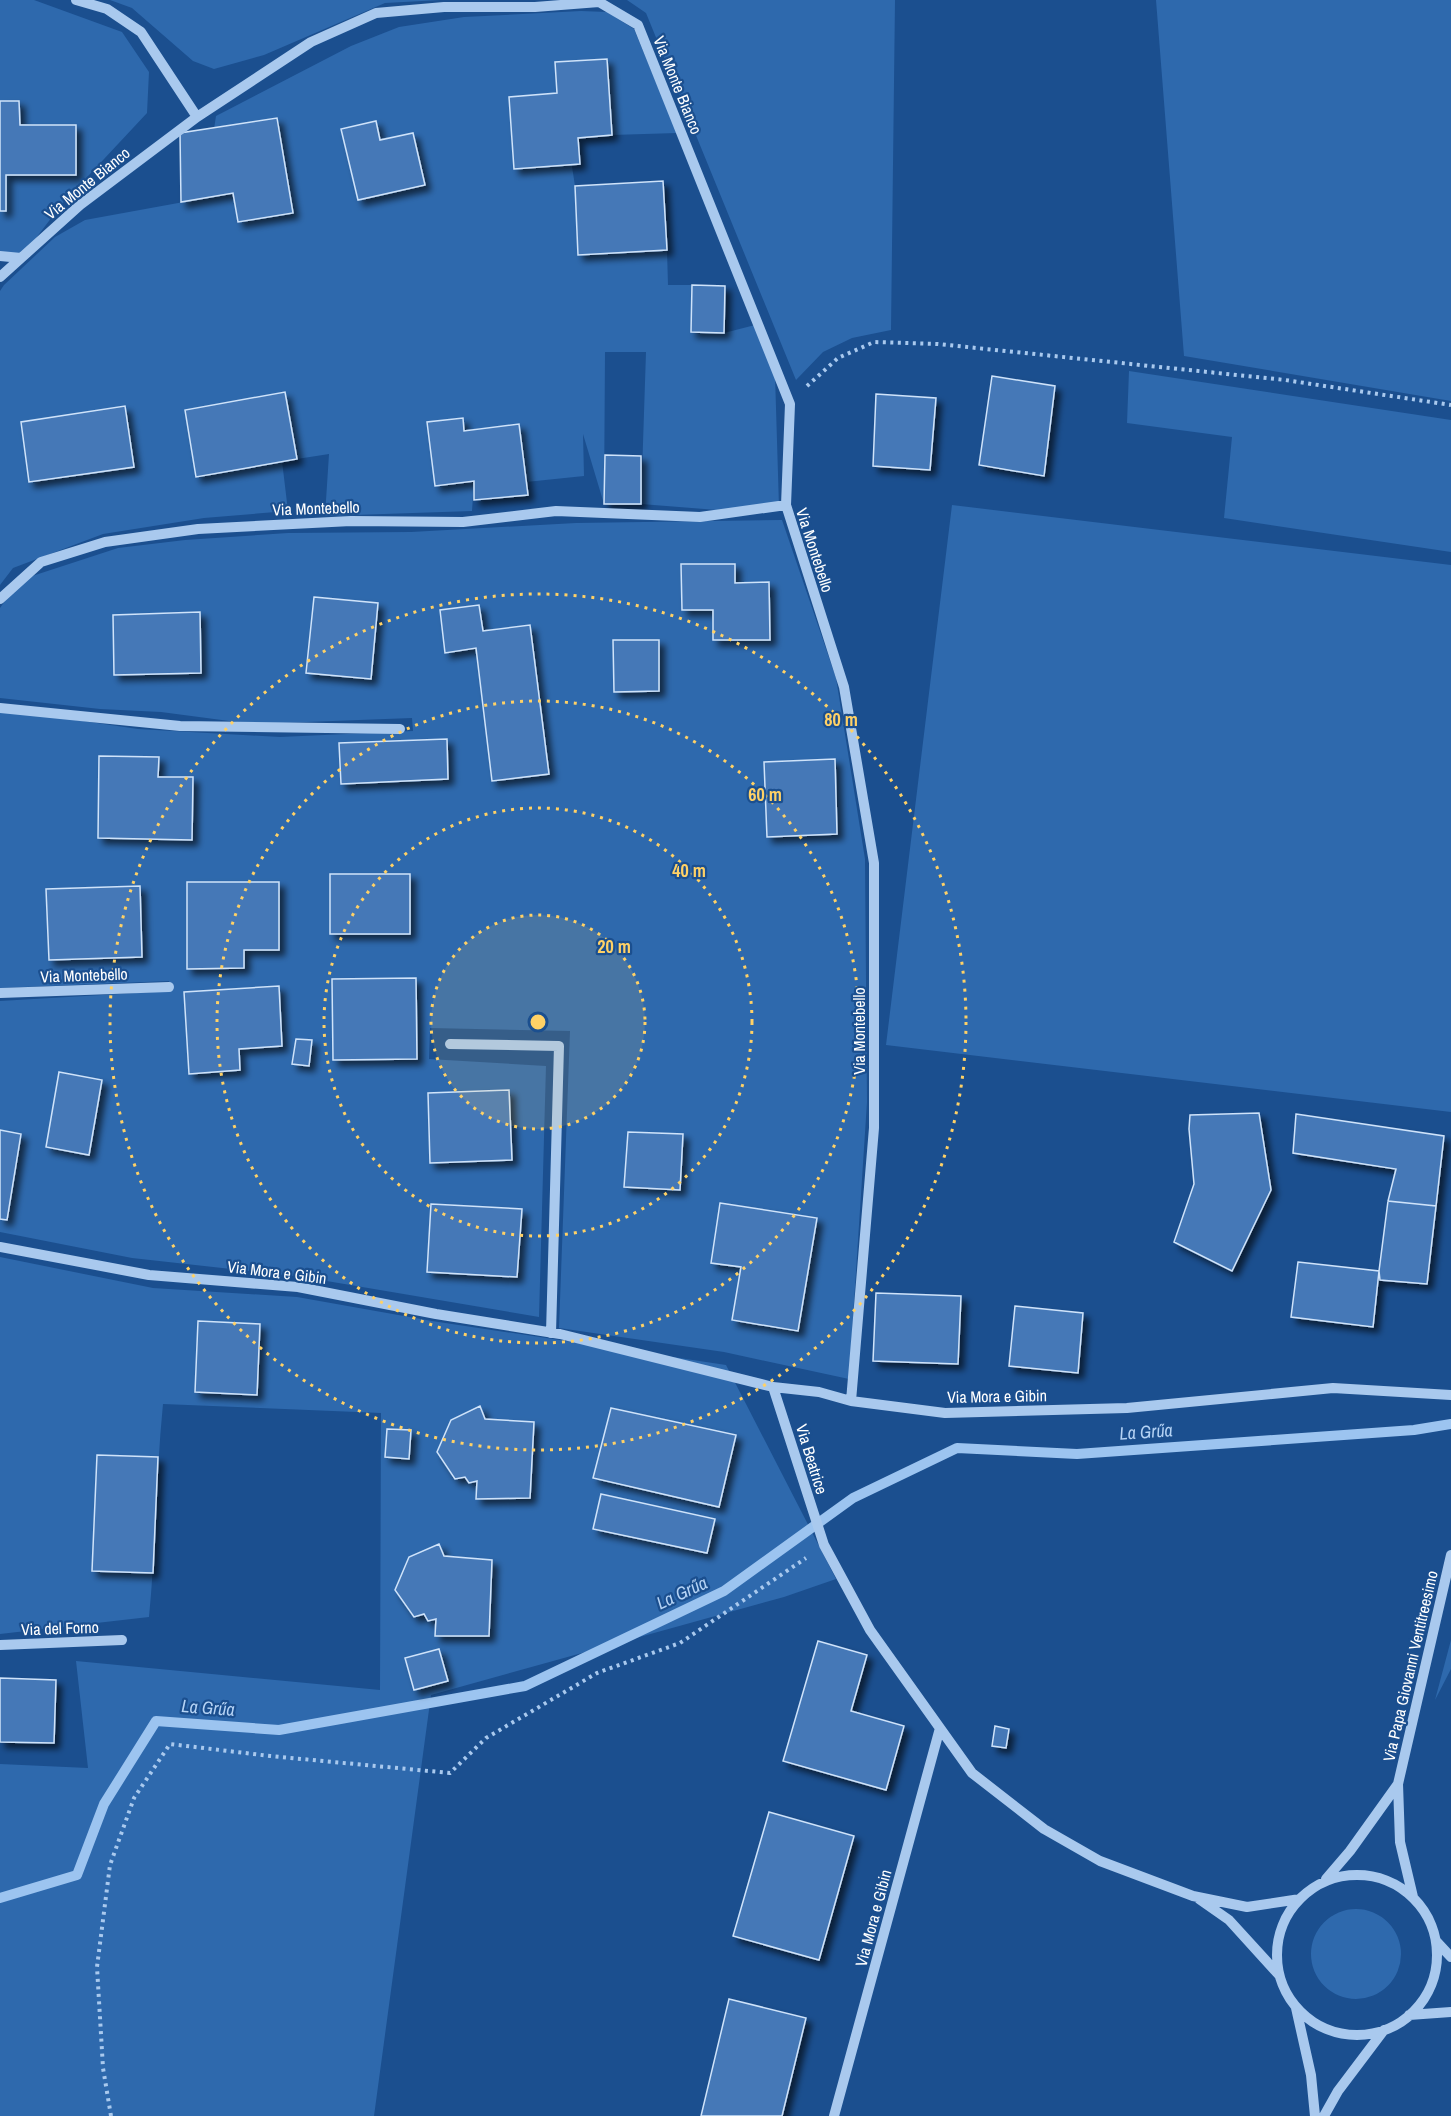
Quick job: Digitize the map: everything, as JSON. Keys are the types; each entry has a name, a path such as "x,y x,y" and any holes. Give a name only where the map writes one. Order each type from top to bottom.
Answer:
{"street":[{"path":"76,0 107,9 141,32 197,117"},
{"name":"Via Monte Bianco","path":"0,277 80,205 197,117 311,42 376,13 444,7 535,7 599,2 638,25 790,404 786,505"},
{"path":"0,256 21,258"},
{"name":"Via Montebello","path":"0,599 41,562 105,542 198,529 351,521 463,522 556,512 700,517 786,505 844,687 874,863 874,1128 851,1401"},
{"path":"0,708 180,726 400,729"},
{"name":"Via Montebello","path":"0,993 169,987"},
{"path":"450,1044 559,1046 551,1333"},
{"name":"Via Mora e Gibin","path":"0,1247 149,1275 298,1287 436,1314 551,1333 773,1387 819,1392 851,1401 945,1413 1127,1408 1333,1388 1451,1395"},
{"name":"Via Beatrice","path":"773,1387 824,1542"},
{"path":"824,1542 870,1630 972,1773 1044,1829 1100,1861 1193,1896 1247,1906 1300,1899"},
{"name":"Via Papa Giovanni Ventitreesimo","path":"1413,1897 1400,1842 1398,1784 1451,1555"},
{"name":"Via del Forno","path":"0,1645 122,1640"},
{"name":"Via Mora e Gibin","path":"834,2116 940,1728"},
{"name":"Via Papa Giovanni Ventitreesimo","path":"1323,1882 1350,1851 1398,1784"},
{"path":"1350,1875 1370,1876 1397,1885 1413,1897 1429,1920 1436,1941 1437,1960 1432,1982 1422,2001 1409,2015 1384,2030 1364,2035 1344,2034 1316,2024 1296,2007 1288,1995 1277,1962 1280,1935 1288,1915 1300,1899 1323,1882 1350,1875"},
{"path":"1193,1896 1229,1920 1280,1976"},
{"path":"1436,1941 1451,1957"},
{"path":"1296,2007 1311,2075 1315,2116"},
{"path":"1409,2015 1451,2012"},
{"path":"1324,2116 1338,2091 1384,2030"}],"path":[{"path":"790,404 838,358 874,342 938,344 1286,380 1451,405"},
{"path":"111,2116 103,2068 97,1967 110,1865 134,1798 170,1744 450,1773 486,1738 597,1673 680,1643 824,1542"}],"shaded area":[{"path":"0,0 34,0 122,32 149,72 147,113 61,205 21,258 0,257"},
{"path":"110,0 441,0 385,3 264,55 214,69 193,61 132,8"},
{"path":"627,0 895,0 891,330 852,338 823,352 796,380 646,13"},
{"path":"1156,0 1451,0 1451,401 1184,356"},
{"path":"581,11 607,12 634,29 677,133 612,135 607,59 556,62 575,186 578,255 667,250 668,285 692,285 691,332 724,333 755,325 775,375 779,507 717,510 641,504 646,352 605,352 604,504 583,434 584,476 526,482 519,424 464,431 462,418 428,422 435,486 474,481 472,511 325,516 329,454 297,459 285,392 185,410 196,476 282,461 288,511 204,518 103,534 13,568 0,585 0,291 4,285 55,237 85,220 233,193 238,222 292,213 214,129 216,116 351,46 399,27 464,17"},
{"path":"1129,371 1451,420 1451,552 1224,518 1232,437 1127,423"},
{"path":"952,505 1451,565 1451,1112 886,1045"},
{"path":"782,520 836,678 865,859 867,1102 849,1379 724,1352 559,1328 570,1031 430,1028 429,1059 546,1066 539,1317 303,1277 132,1258 0,1232 0,1001 170,991 169,981 0,988 0,709 138,729 280,737 413,731 412,718 252,724 161,712 100,709 0,698 0,608 20,580 118,548 185,540 288,533 411,532 576,523"},
{"path":"0,1257 153,1288 297,1297 432,1321 726,1365 836,1579 784,1597 431,1695 374,2116 0,2116 0,1764 88,1768 76,1661 380,1690 381,1413 163,1404 149,1617 0,1634"},
{"path":"1451,1640 1451,1669 1435,1700"},
{"path":"1356,1909 1373,1912 1388,1922 1398,1937 1401,1954 1398,1971 1388,1986 1373,1996 1356,1999 1339,1996 1324,1986 1314,1971 1311,1954 1314,1937 1324,1922 1339,1912"}],"building":[{"path":"607,59 612,135 578,138 580,164 514,169 509,97 557,93 555,62"},
{"path":"0,101 19,101 20,125 76,125 76,175 6,175 6,211 0,211"},
{"path":"277,118 293,213 238,222 233,193 181,202 180,133"},
{"path":"376,121 380,140 413,133 425,185 358,200 341,129"},
{"path":"663,181 667,250 578,255 575,186"},
{"path":"692,285 725,286 724,333 691,332"},
{"path":"992,376 1055,386 1044,476 979,465"},
{"path":"285,392 297,459 196,477 185,410"},
{"path":"876,394 936,398 930,470 873,466"},
{"path":"125,406 134,467 29,482 21,422"},
{"path":"463,418 464,431 519,424 528,495 474,500 474,481 435,486 427,422"},
{"path":"605,455 641,456 641,504 604,504"},
{"path":"681,564 735,564 735,583 769,582 770,640 713,640 713,610 682,610"},
{"path":"314,597 378,603 371,679 306,673"},
{"path":"479,605 483,631 530,625 549,774 492,781 476,648 445,653 440,610"},
{"path":"200,612 201,673 114,675 113,615"},
{"path":"613,640 659,640 659,691 614,692"},
{"path":"447,739 448,779 341,784 339,743"},
{"path":"99,756 159,757 158,777 193,777 192,840 98,838"},
{"path":"835,759 837,834 767,837 764,762"},
{"path":"330,874 410,874 410,934 330,934"},
{"path":"187,882 279,882 279,950 244,950 244,968 187,969"},
{"path":"140,886 142,957 49,960 46,889"},
{"path":"416,978 417,1059 333,1060 332,979"},
{"path":"279,986 282,1046 239,1049 240,1070 189,1074 184,992"},
{"path":"296,1039 312,1040 309,1066 292,1064"},
{"path":"59,1072 102,1080 89,1155 46,1147"},
{"path":"509,1090 512,1160 430,1163 428,1093"},
{"path":"1259,1113 1271,1190 1232,1271 1174,1242 1194,1184 1189,1129 1190,1115"},
{"path":"1296,1114 1444,1136 1436,1206 1388,1201 1396,1169 1293,1153"},
{"path":"0,1130 21,1134 7,1220 0,1219"},
{"path":"628,1132 683,1134 680,1190 624,1187"},
{"path":"1388,1201 1436,1206 1427,1284 1380,1280 1379,1271"},
{"path":"720,1203 817,1218 798,1331 732,1320 741,1267 711,1263"},
{"path":"431,1204 522,1209 517,1277 427,1272"},
{"path":"1298,1262 1379,1271 1373,1327 1291,1317"},
{"path":"876,1293 961,1296 958,1364 873,1361"},
{"path":"1015,1306 1083,1313 1078,1373 1009,1366"},
{"path":"198,1321 260,1324 257,1395 195,1392"},
{"path":"480,1406 485,1419 534,1422 530,1498 476,1499 477,1481 469,1483 465,1477 455,1479 437,1452 451,1420"},
{"path":"611,1408 736,1435 719,1507 593,1478"},
{"path":"387,1429 411,1430 409,1459 385,1457"},
{"path":"97,1455 158,1457 153,1573 92,1571"},
{"path":"601,1494 715,1519 707,1553 593,1529"},
{"path":"439,1544 444,1556 492,1560 489,1636 435,1636 436,1619 428,1621 424,1614 414,1617 395,1590 409,1557"},
{"path":"818,1641 867,1655 851,1711 904,1726 886,1790 783,1761"},
{"path":"439,1649 448,1681 414,1690 405,1658"},
{"path":"0,1678 56,1680 54,1743 0,1742"},
{"path":"995,1726 1009,1729 1006,1748 992,1746"},
{"path":"769,1812 854,1836 819,1960 733,1936"},
{"path":"729,1999 806,2018 782,2116 701,2116"}],"waterway":[{"name":"La Grűa","path":"0,1898 77,1875 104,1804 156,1721 279,1730 525,1686 724,1591 853,1498 957,1448 1077,1454 1414,1430 1451,1424"}]}
